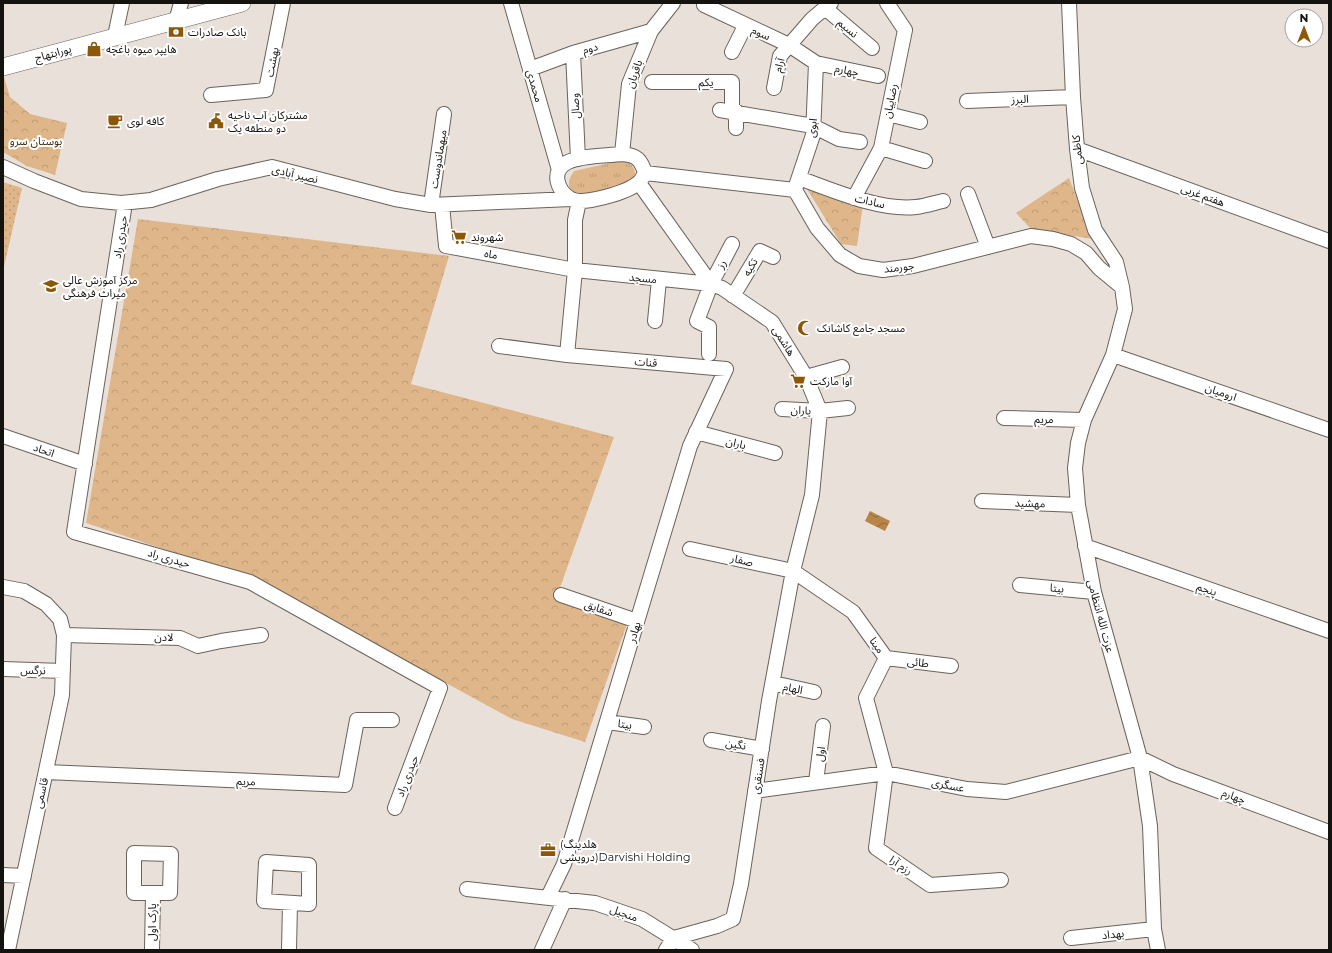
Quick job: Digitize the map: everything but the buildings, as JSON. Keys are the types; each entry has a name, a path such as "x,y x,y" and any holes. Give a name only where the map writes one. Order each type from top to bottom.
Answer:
{"main road":[{"name":"پورابتهاج","path":"3,67 242,3"}],"street":[{"path":"116,36 122,3"},
{"path":"176,21 180,3"},
{"name":"بهشت","path":"211,95 266,90 284,3"},
{"name":"محمدی","path":"511,3 559,170 557,179 559,188 575,200"},
{"name":"باقریان","path":"622,154 629,84 651,31 673,3"},
{"name":"رضاییان","path":"854,198 880,148 905,30 887,3"},
{"name":"کاظمی","path":"1069,3 1073,97 1082,188 1095,230 1116,262 1122,287"},
{"name":"سوم","path":"704,5 744,26 789,45 816,64"},
{"path":"789,45 828,5"},
{"name":"نسیم","path":"828,5 872,48"},
{"path":"732,52 744,26"},
{"name":"دوم","path":"530,69 573,53 651,31"},
{"name":"آرام","path":"774,88 780,56 789,45"},
{"name":"وصال","path":"573,53 578,160"},
{"name":"چهارم","path":"816,64 878,76"},
{"name":"ابوی","path":"797,184 813,135 816,64"},
{"name":"یکم","path":"652,82 732,82 729,111"},
{"name":"البرز","path":"967,101 1073,97"},
{"path":"729,111 813,126 839,139 860,142"},
{"path":"729,111 736,128"},
{"name":"میهماندوست","path":"436,205 444,114"},
{"path":"888,114 920,122"},
{"path":"880,148 925,161"},
{"name":"هفتم غربی","path":"1077,149 1329,241"},
{"path":"559,170 566,163 578,160 632,154 641,161 642,178 710,284"},
{"name":"نصیر آبادی","path":"3,167 81,199 125,202 151,200 218,179 272,167 395,199 436,205 593,200 629,189 642,178"},
{"path":"642,178 797,184"},
{"name":"سادات","path":"797,184 882,205 915,207 943,201"},
{"name":"جورمند","path":"797,184 817,228 840,255 859,266 882,270 913,266 1031,236 1053,239 1071,244 1086,253 1104,272 1122,287"},
{"path":"968,194 988,247"},
{"path":"567,355 575,270 575,200"},
{"name":"حیدری راد","path":"125,202 74,532 250,582 440,688 395,808"},
{"name":"ماه","path":"436,205 446,246 575,270"},
{"name":"رز","path":"710,354 710,327 697,321 710,284 732,244"},
{"name":"تکیه","path":"733,296 760,250 772,257"},
{"name":"مسجد","path":"575,270 659,280 710,284"},
{"path":"655,321 659,280"},
{"name":"هاشمی","path":"710,284 722,288 772,322 806,377 820,411 812,495 793,572"},
{"name":"عزت الله انتظامی","path":"1122,287 1125,309 1113,355 1084,420 1078,444 1075,468 1078,505 1094,592 1140,758 1150,826 1154,929 1160,949"},
{"name":"قنات","path":"499,346 567,355 726,370"},
{"name":"ارومیان","path":"1113,355 1329,430"},
{"path":"806,377 842,367"},
{"name":"بهادر","path":"548,897 564,864 690,446 726,370"},
{"name":"یاران","path":"782,410 820,411 848,408"},
{"name":"مریم","path":"1004,418 1084,420"},
{"name":"باران","path":"696,432 775,453"},
{"name":"اتحاد","path":"3,436 85,464"},
{"name":"مهشید","path":"982,501 1078,505"},
{"name":"پنجم","path":"1085,546 1329,631"},
{"name":"صفار","path":"690,548 793,572"},
{"name":"مینا","path":"793,572 853,612 886,658 866,698 886,773"},
{"name":"فسنقری","path":"674,938 717,926 733,919 741,884 773,683 793,572"},
{"name":"بیتا","path":"1020,585 1094,592"},
{"path":"3,586 24,591 46,604 60,620 64,635"},
{"name":"شقایق","path":"561,595 637,621"},
{"name":"لادن","path":"64,635 180,638 198,646 261,635"},
{"name":"قاسمی","path":"8,950 62,695 64,635"},
{"name":"طائی","path":"886,658 951,666"},
{"name":"نرگس","path":"3,669 63,670"},
{"name":"الهام","path":"773,683 814,692"},
{"name":"مریم","path":"46,772 345,785 358,720 392,720"},
{"name":"بیتا","path":"607,722 644,727"},
{"name":"اول","path":"816,782 824,726"},
{"name":"نگین","path":"710,740 762,749"},
{"name":"چهارم","path":"1140,758 1173,774 1329,832"},
{"name":"عسگری","path":"755,791 886,773 967,789 1006,792 1140,758"},
{"name":"رزم آرا","path":"886,773 876,848 930,885 1001,880"},
{"path":"3,875 24,876"},
{"path":"467,889 548,897"},
{"name":"پارک اول","path":"152,950 153,894"},
{"name":"منجیل","path":"548,897 595,904 615,909 642,919 692,950"},
{"path":"542,950 565,900"},
{"path":"289,950 290,902"},
{"name":"بهداد","path":"1071,938 1154,929"},
{"path":"666,950 674,938"}],"green space":[{"name":"بوستان سرو","path":"4,77 10,97 30,114 67,123 55,175 27,166 3,152"},
{"path":"619,161 632,165 635,177 599,192 576,194 569,188 569,180 574,171"},
{"path":"1069,178 1093,239 1031,229 1016,213"},
{"path":"3,182 22,188 3,271"},
{"path":"807,189 863,205 857,246 841,244"},
{"path":"138,219 449,256 411,384 614,437 557,596 628,621 585,742 512,719 261,582 86,523"}],"water":[{"path":"870,511 890,521 885,531 865,521"}],"place":[{"name":"بانک صادرات","path":"176,32"},
{"name":"هایپر میوه باغچه","path":"94,49"},
{"name":"کافه لوی","path":"115,121"},
{"name":"مشترکان آب ناحیه دو منطقه یک","path":"216,121"},
{"name":"شهروند","path":"459,237"},
{"name":"مرکز آموزش عالی میراث فرهنگی","path":"51,286"},
{"name":"مسجد جامع کاشانک","path":"805,328"},
{"name":"آوا مارکت","path":"798,381"},
{"name":"(هلدینگ درویشی)Darvishi Holding","path":"548,850"}]}
